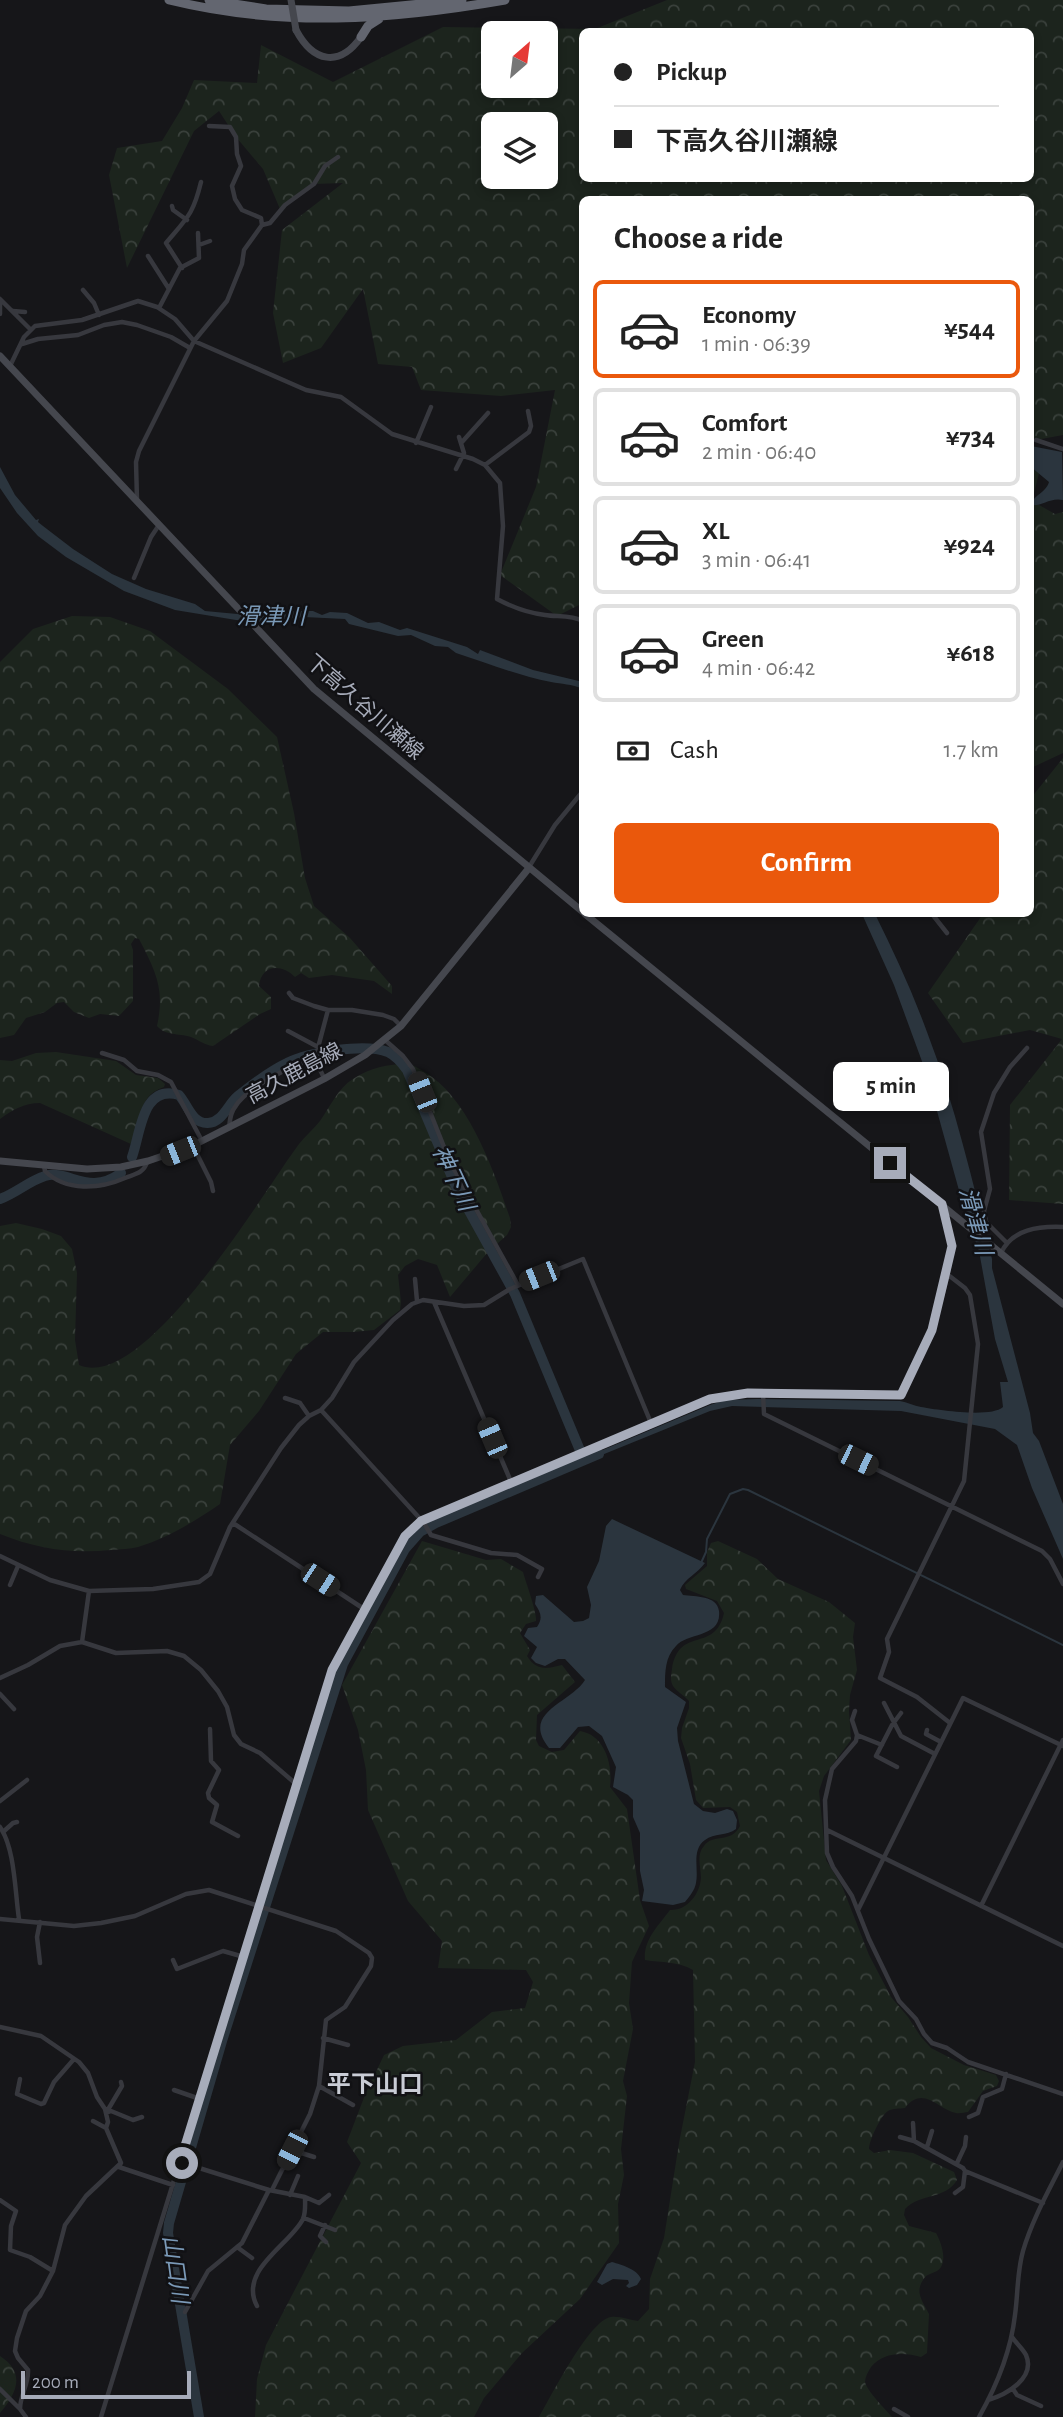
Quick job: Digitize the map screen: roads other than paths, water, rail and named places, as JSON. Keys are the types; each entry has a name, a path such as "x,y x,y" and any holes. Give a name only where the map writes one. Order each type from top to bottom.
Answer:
{"highway":[{"path":"169,0 261,17 350,19 505,0"},
{"path":"209,0 280,10 349,11 457,0"},
{"path":"361,37 368,26 383,17"},
{"path":"350,19 357,24 361,37"}],"main road":[{"path":"291,0 296,30 303,43 316,54 327,59 337,57 352,50 361,37"},
{"name":"下高久谷川瀬線","path":"0,356 261,636 340,712 579,909"},
{"name":"高久鹿島線","path":"1,1159 46,1170 137,1164 192,1146 324,1079 365,1055 401,1026 529,868"},
{"name":"下高久谷川瀬線","path":"589,917 1063,1304"}],"street":[{"path":"209,126 230,127 234,133 241,166 232,186 235,199 242,210 261,218 262,225"},
{"path":"137,500 136,462 139,451 194,341 227,301 242,264 244,250 262,225 270,223 285,205 314,184 325,166 338,157"},
{"path":"182,268 166,243 187,220 199,198 201,183"},
{"path":"172,206 173,210 187,220"},
{"path":"159,308 182,268 199,258 198,233"},
{"path":"199,245 209,242"},
{"path":"148,256 169,289"},
{"path":"156,267 163,262"},
{"path":"83,290 94,303 99,315"},
{"path":"0,299 30,329"},
{"path":"0,299 0,314"},
{"path":"10,366 30,329 82,320 138,301 146,301 175,319 194,341 306,390 341,397 382,428 416,443 462,456 485,466 499,483 503,526 497,600 541,615 579,619"},
{"path":"12,312 25,312"},
{"path":"21,344 38,339 78,335 116,322 137,325 190,348"},
{"path":"416,443 431,407"},
{"path":"485,466 531,429 528,411"},
{"path":"456,469 464,453 460,440 488,413"},
{"path":"1036,440 1063,449"},
{"path":"134,578 151,537 159,525"},
{"path":"529,868 555,825 579,796"},
{"path":"934,917 947,933"},
{"path":"289,993 293,998 328,1010 352,1010 383,1015 394,1019 401,1026"},
{"path":"229,1128 230,1115 240,1099 291,1066 316,1054 328,1010"},
{"path":"288,1031 316,1054 324,1079"},
{"path":"382,1043 403,1056 413,1069 455,1172 514,1287"},
{"path":"1006,1242 986,1222 984,1210 990,1189 981,1132 994,1093 1010,1067 1027,1048"},
{"path":"102,1053 124,1060 137,1071 164,1077 171,1082 202,1141"},
{"path":"192,1146 213,1191"},
{"path":"46,1170 52,1179 95,1188 138,1174 148,1161"},
{"path":"101,2417 261,1907 332,1670 405,1536 423,1522 650,1423 719,1396 901,1395 932,1330 947,1273 952,1246 942,1204"},
{"path":"999,1251 1012,1237 1041,1227 1063,1227"},
{"path":"0,1556 50,1580 89,1591 153,1588 199,1581 209,1574 233,1523 281,1448 309,1416 321,1410 332,1398 354,1362 393,1320 417,1301 475,1307 491,1302 514,1287 583,1259 650,1423"},
{"path":"947,1273 971,1295 978,1343 964,1481 887,1639 889,1652 880,1678 917,1697 950,1723"},
{"path":"415,1279 417,1301"},
{"path":"434,1301 512,1484"},
{"path":"763,1394 764,1414 1044,1553 1063,1584"},
{"path":"285,1398 300,1403 309,1416"},
{"path":"321,1410 423,1522 433,1537 491,1553 523,1557 542,1569 538,1577"},
{"path":"233,1523 364,1609"},
{"path":"10,1585 18,1566"},
{"path":"82,1642 89,1591"},
{"path":"0,1678 60,1646 82,1642 116,1653 167,1651 184,1656 201,1670 218,1691 237,1740 260,1754 296,1784"},
{"path":"0,1694 14,1709"},
{"path":"858,1910 963,1698 1062,1743 981,1906"},
{"path":"884,1703 901,1736 935,1754"},
{"path":"855,1711 852,1720 857,1735 849,1750 832,1769 825,1800 829,1859 848,1889 899,2001 916,2019 927,2039 968,2062 1063,2094"},
{"path":"897,1767 876,1756 901,1713"},
{"path":"210,1729 211,1761 219,1770 208,1796 217,1805 212,1822 238,1836"},
{"path":"927,1730 926,1734 941,1742"},
{"path":"857,1735 882,1745"},
{"path":"0,1801 27,1780"},
{"path":"17,1822 2,1830 9,1849 19,1919"},
{"path":"827,1830 1063,1946"},
{"path":"0,1919 74,1926 101,1923 135,1916 186,1894 209,1891 344,1935 372,1958 371,1966 345,2007 326,2020 319,2086 310,2114 250,2232 237,2247 208,2271 185,2312"},
{"path":"40,1922 37,1937 40,1963"},
{"path":"173,1961 177,1969 223,1951 244,1957"},
{"path":"0,2027 41,2036 74,2059 88,2073 106,2113 106,2128"},
{"path":"323,2038 348,2045"},
{"path":"20,2079 17,2094 44,2103 54,2082 74,2059"},
{"path":"969,2118 978,2113 983,2097 1002,2089 1006,2074"},
{"path":"106,2113 122,2086 121,2082"},
{"path":"319,2086 353,2105"},
{"path":"174,2090 200,2099"},
{"path":"106,2113 111,2111 133,2119 142,2117"},
{"path":"20,2409 29,2370 17,2355 17,2338 26,2311 40,2296 53,2271 65,2225 86,2196 119,2167 121,2162 106,2128 93,2121"},
{"path":"913,2123 914,2141"},
{"path":"927,2147 932,2131"},
{"path":"900,2137 927,2147 957,2163 965,2171 1042,2203"},
{"path":"957,2163 966,2137"},
{"path":"292,2150 314,2157"},
{"path":"979,2417 1011,2337 1021,2260 1042,2203 1063,2161"},
{"path":"181,2162 319,2203 329,2195"},
{"path":"119,2167 173,2185"},
{"path":"955,2193 963,2188 965,2171"},
{"path":"290,2194 298,2176"},
{"path":"257,2306 253,2292 255,2278 268,2257 304,2218 305,2197"},
{"path":"0,2200 16,2211 11,2226 10,2250 30,2257 53,2271"},
{"path":"304,2218 335,2230"},
{"path":"325,2225 320,2236 326,2242"},
{"path":"237,2247 252,2258"},
{"path":"988,2400 1013,2389 1024,2376 1028,2363 1026,2354 1011,2337"},
{"path":"0,2389 26,2417"},
{"path":"1013,2389 1017,2395 1041,2406"},
{"path":"894,2409 908,2417"}],"water":[{"path":"1034,447 1062,452 1063,500 1034,505 1034,499 1049,482 1034,470"},
{"name":"滑津川","path":"0,467 15,495 36,520 39,519 38,522 73,549 112,574 146,589 195,604 205,611 258,616 273,611 313,611 322,615 330,612 347,613 368,623 379,622 400,630 407,628 467,647 478,654 480,650 533,670 579,681 579,688 515,673 411,635 398,636 349,624 345,619 304,617 258,622 175,610 124,591 66,557 38,536 17,513 0,488"},
{"name":"滑津川","path":"863,917 876,917 882,928 915,1002 946,1088 978,1202 1033,1433 1039,1441 1063,1504 1063,1559 1032,1488 1017,1445 995,1429 901,1411 732,1406 710,1411 587,1461 586,1457 725,1400 900,1401 929,1408 976,1413 1003,1407 1000,1382 1008,1382 995,1339 979,1251 965,1212 927,1075 894,985"},
{"path":"612,1519 705,1563 680,1590 683,1595 710,1599 719,1611 715,1626 681,1642 672,1650 666,1665 665,1687 686,1702 677,1728 678,1741 694,1804 703,1811 733,1811 737,1820 736,1829 709,1838 701,1844 697,1854 697,1878 692,1893 685,1902 673,1905 642,1901 644,1890 640,1871 640,1833 633,1817 633,1800 613,1787 616,1767 602,1736 589,1726 578,1727 560,1748 549,1748 542,1736 540,1725 544,1717 585,1680 565,1659 558,1659 545,1666 536,1663 531,1658 537,1647 524,1636 528,1628 537,1627 541,1618 535,1604 536,1596 543,1595 574,1622 589,1618 591,1605 587,1587 599,1561 606,1526"},
{"path":"612,2262 636,2273 641,2279 637,2285 629,2288 626,2286 628,2280 613,2279 602,2285 597,2282 607,2264"}],"waterway":[{"name":"神下川","path":"132,1157 145,1112 150,1103 167,1093 179,1095 198,1120 208,1123 221,1117 234,1099 250,1087 274,1070 297,1059 323,1052 366,1048 391,1054 407,1070 457,1189 515,1294 584,1460"},
{"name":"神下川","path":"0,1199 45,1176 62,1176 99,1183 121,1173"},
{"name":"山口川","path":"199,2417 168,2233 169,2223 222,2041 343,1664 405,1549 420,1532 599,1454"},
{"path":"701,1563 706,1552 707,1539 730,1494 748,1490 1063,1645"}],"district":[{"name":"平下山口","path":"375,2084"}]}
